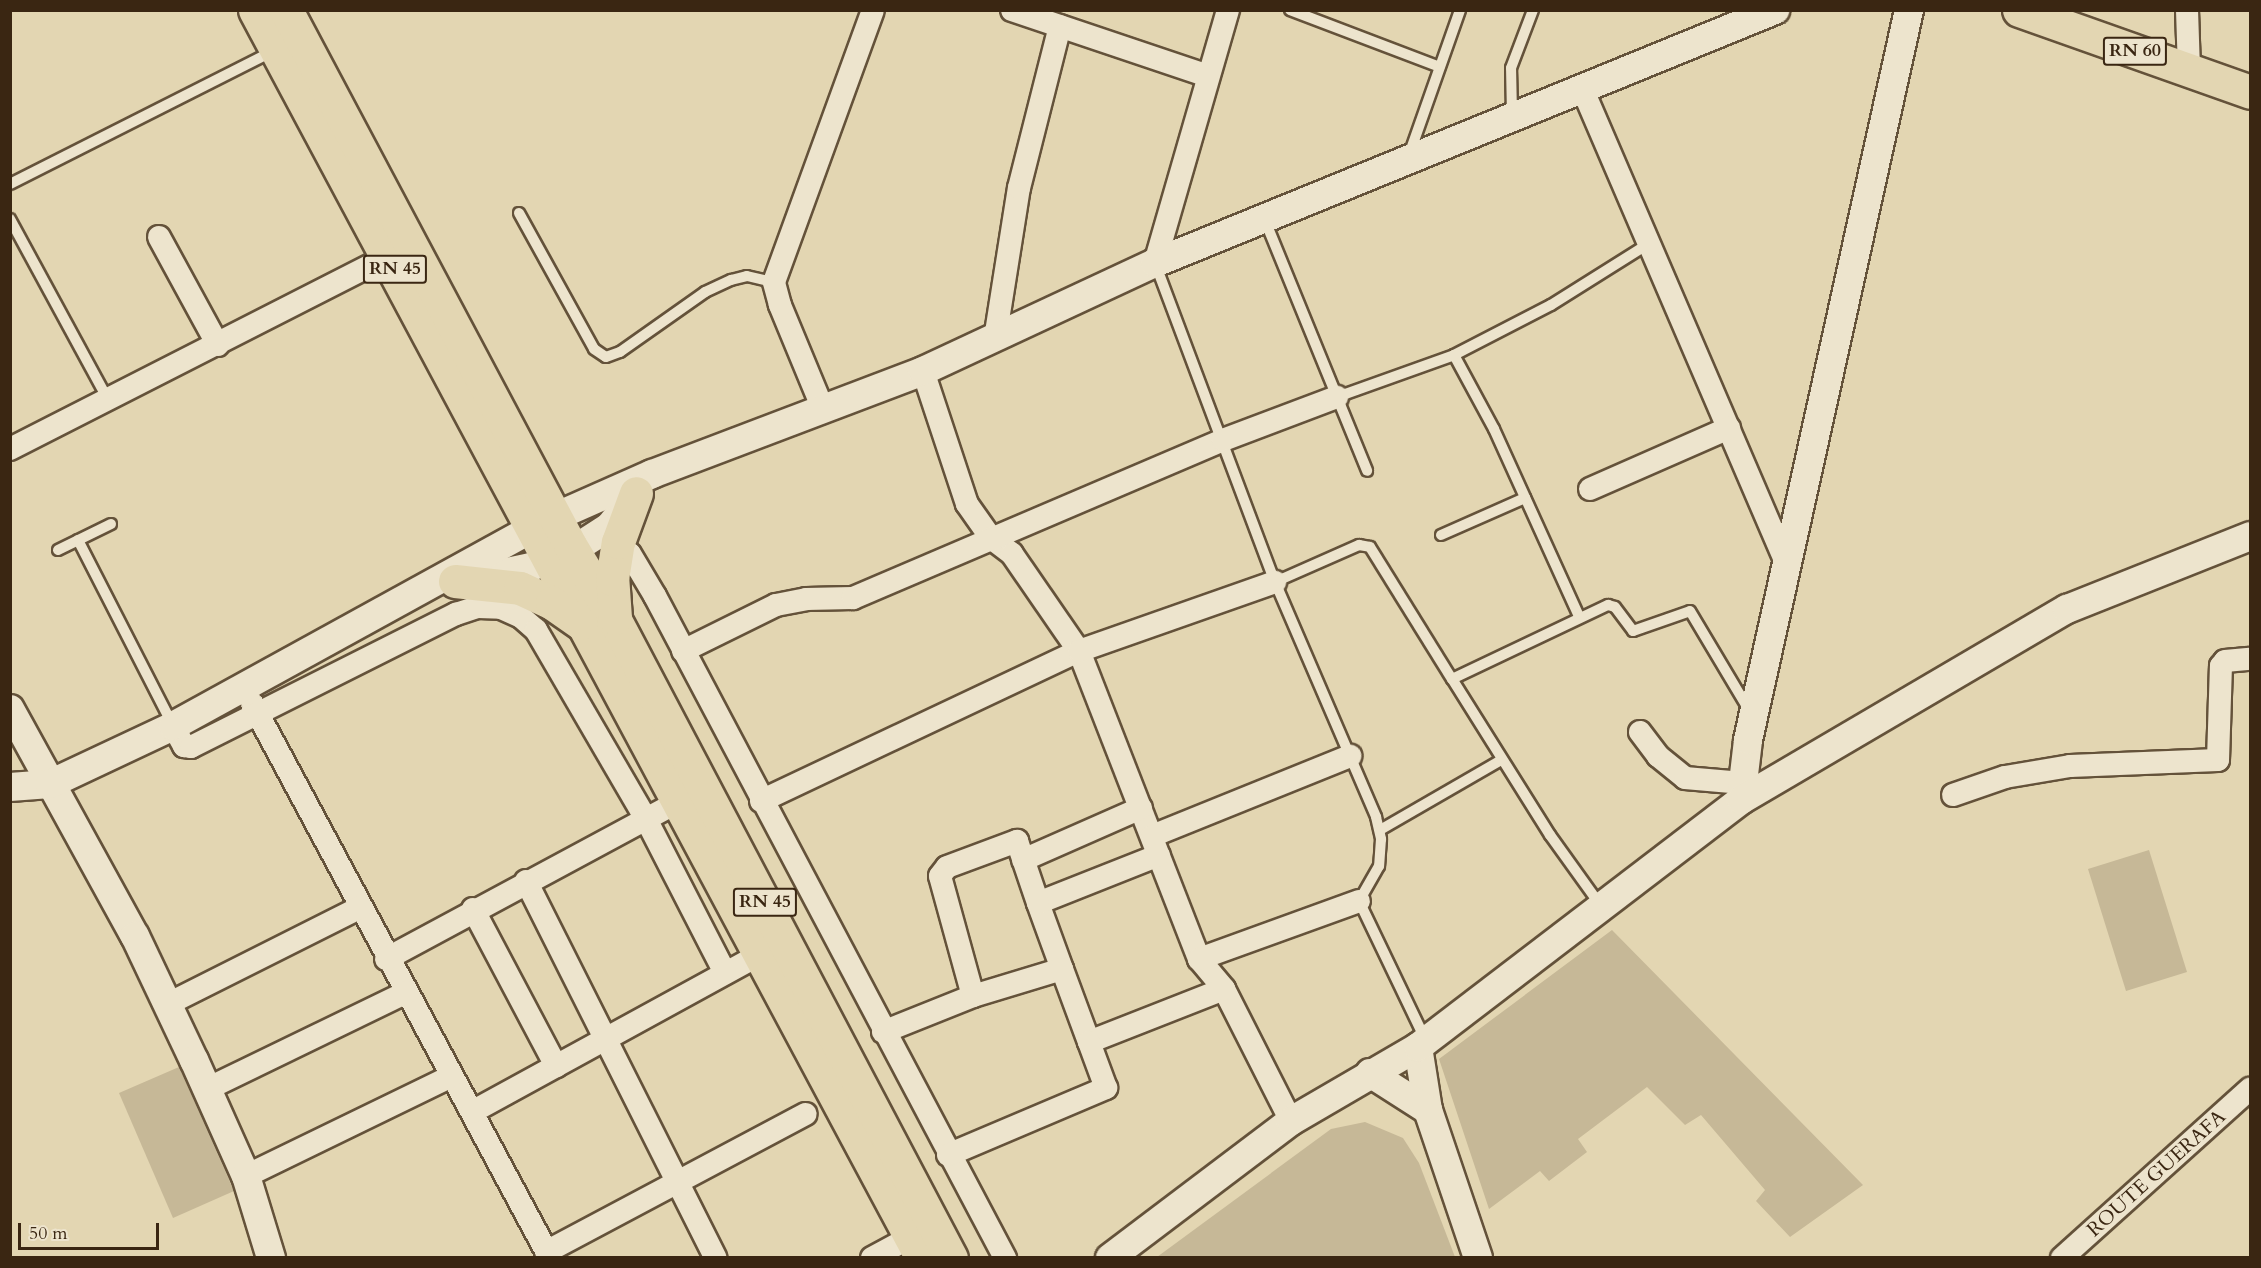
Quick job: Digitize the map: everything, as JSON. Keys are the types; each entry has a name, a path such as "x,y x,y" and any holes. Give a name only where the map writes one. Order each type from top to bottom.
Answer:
{"main road":[{"name":"RN 45","path":"255,10 276,50 347,152 561,555 951,1257"},
{"name":"RN 45","path":"286,10 347,152 388,256 544,522"},
{"name":"RN 60","path":"2019,10 2250,92"},
{"path":"443,581 520,588 599,622 612,579 617,551 644,483"},
{"name":"RN 45","path":"599,622 677,802 763,953 916,1247"}],"street":[{"path":"823,409 774,282 873,10"},
{"path":"1012,10 1208,76"},
{"path":"1155,263 1228,10"},
{"path":"10,787 50,784 173,726 330,638 443,581 544,522 923,370 995,339 1155,263 1775,10"},
{"path":"1742,791 1753,718 1909,10"},
{"path":"2187,10 2189,69"},
{"path":"995,339 1019,188 1060,26"},
{"path":"1582,88 1788,567"},
{"path":"159,237 218,345"},
{"path":"10,449 109,402 388,256"},
{"path":"923,370 967,504 991,538 1012,554 1079,651 1199,959 1224,989 1291,1121"},
{"path":"683,651 776,605 806,599 853,598 1223,440 1337,397"},
{"path":"1590,489 1729,428"},
{"path":"443,581 561,555 609,527 644,483"},
{"path":"1110,1257 1291,1121 1370,1072 1422,1044 1602,908 1742,791 2067,609 2250,536"},
{"path":"617,551 630,554 948,1155 1005,1257"},
{"path":"761,801 1079,651 1275,582"},
{"path":"173,726 184,746 191,747 342,669 456,614 478,607 501,608 521,617 536,630 646,819 725,973"},
{"path":"330,638 342,669"},
{"path":"1953,795 2005,777 2070,766 2218,760 2222,664 2250,659"},
{"path":"242,686 386,959 407,992 548,1255 678,1181 806,1114"},
{"path":"10,709 135,936 246,1176 271,1257"},
{"path":"10,716 10,735"},
{"path":"1640,732 1664,763 1685,778 1742,791"},
{"path":"1038,903 1156,845 1350,756"},
{"path":"386,959 473,909 677,802"},
{"path":"1023,860 1141,808"},
{"path":"948,1155 1106,1088 1017,841 947,867 940,876 974,996"},
{"path":"526,881 716,1257"},
{"path":"1199,959 1359,901"},
{"path":"166,1005 361,908"},
{"path":"473,909 556,1066"},
{"path":"472,1112 763,953"},
{"path":"883,1032 974,996 1062,969"},
{"path":"1089,1042 1224,989"},
{"path":"207,1089 407,992"},
{"path":"1422,1044 1428,1110 1478,1257"},
{"path":"1370,1072 1428,1110"},
{"path":"246,1176 452,1076"},
{"name":"ROUTE GUERAFA","path":"2062,1257 2250,1089"},
{"path":"872,1257 916,1247"}],"lane":[{"path":"1290,10 1440,67"},
{"path":"1408,158 1461,10"},
{"path":"1512,116 1511,68 1533,10"},
{"path":"10,184 276,50"},
{"path":"519,213 594,349 606,357 620,352 705,292 731,280 747,276 774,282"},
{"path":"1264,218 1367,471"},
{"path":"11,219 109,402"},
{"path":"1337,397 1454,355 1551,305 1650,243"},
{"path":"1155,263 1275,582 1380,830 1379,867 1359,901 1422,1044"},
{"path":"1454,355 1525,498 1579,616"},
{"path":"1441,535 1525,498"},
{"path":"58,550 111,524"},
{"path":"78,540 173,726"},
{"path":"1275,582 1359,545 1370,547 1501,760 1602,908"},
{"path":"1452,679 1579,616 1608,605 1615,607 1627,628 1636,631 1690,611 1753,718"},
{"path":"1380,830 1501,760"}],"shaded area":[{"path":"2149,850 2187,972 2126,991 2088,869"},
{"path":"1612,930 1863,1185 1790,1237 1756,1201 1765,1190 1701,1115 1685,1125 1647,1087 1578,1139 1587,1152 1549,1181 1540,1171 1489,1209 1439,1059"},
{"path":"179,1067 234,1191 173,1218 119,1093"},
{"path":"1365,1122 1403,1138 1419,1163 1455,1257 1157,1257 1331,1129"}]}
